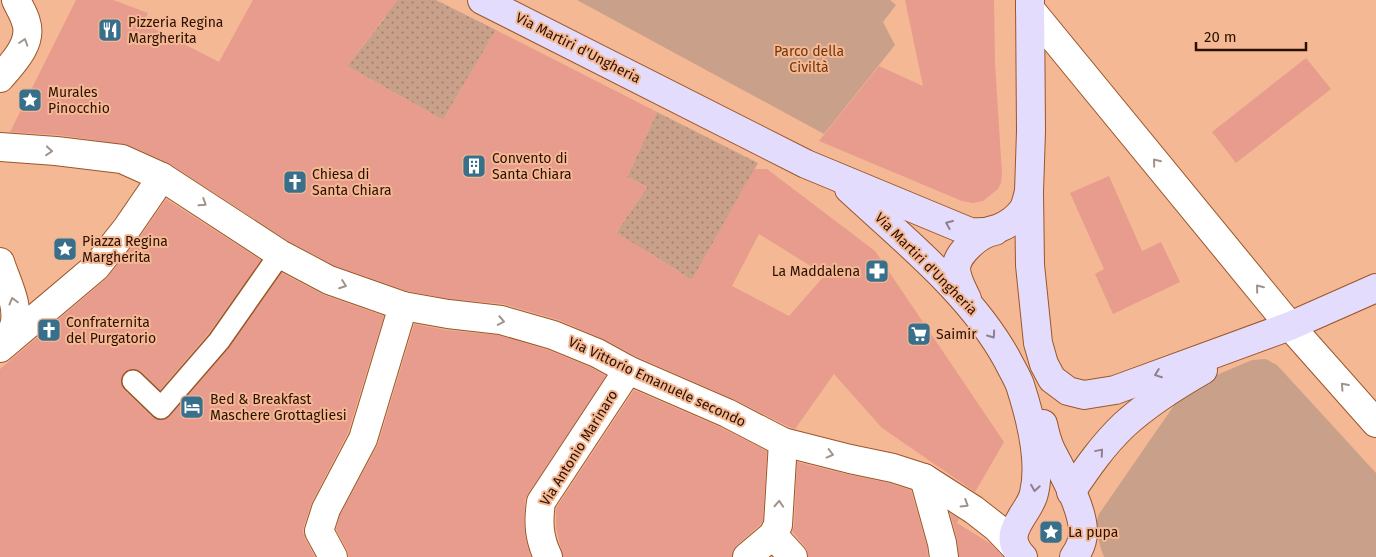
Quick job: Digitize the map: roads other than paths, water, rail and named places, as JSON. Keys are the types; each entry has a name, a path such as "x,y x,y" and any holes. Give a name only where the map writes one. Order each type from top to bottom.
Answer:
{"street":[{"path":"0,78 19,55 27,38 27,24 16,0"},
{"name":"Via Martiri d'Ungheria","path":"482,0 806,164 970,232 992,231"},
{"path":"1030,5 1030,265 1038,343 1038,378 1042,423 1050,448 1079,509 1083,532 1081,544 1074,557"},
{"path":"1030,5 1290,326 1376,423"},
{"name":"Via Vittorio Emanuele secondo","path":"0,147 56,151 122,159 162,177 280,254 329,280 403,306 500,320 553,335 597,353 628,370 727,413 783,442 892,468 924,478 974,510 997,528 1020,552"},
{"name":"Via Martiri d'Ungheria","path":"835,176 933,267 974,311 994,337 1019,383 1036,454 1036,481 1032,502 1017,523 1014,533 1020,552"},
{"path":"4,344 96,267 127,228 162,177"},
{"path":"974,311 959,283 956,268 962,252 985,234 1005,225 1023,210 1029,192"},
{"path":"992,231 1010,234 1021,243 1027,253 1030,265"},
{"path":"0,262 16,312 14,325 4,344"},
{"path":"1038,343 1044,364 1052,379 1068,391 1084,395 1115,390 1290,326 1376,288"},
{"path":"333,557 319,531 326,509 363,439 403,306"},
{"path":"1071,492 1088,466 1130,420 1181,383 1253,339"},
{"name":"Via Antonio Marinaro","path":"548,557 542,543 540,530 539,516 542,502 628,370"},
{"path":"747,557 773,535 778,525 783,442"},
{"path":"924,478 944,557"},
{"path":"773,535 793,557"}],"lane":[{"path":"133,381 161,408 219,341 280,254"}],"place":[{"name":"Pizzeria Regina Margherita","path":"110,30"},
{"name":"Murales Pinocchio","path":"30,100"},
{"name":"Convento di Santa Chiara","path":"474,166"},
{"name":"Chiesa di Santa Chiara","path":"295,182"},
{"name":"Piazza Regina Margherita","path":"65,249"},
{"name":"La Maddalena","path":"877,271"},
{"name":"Confraternita del Purgatorio","path":"49,330"},
{"name":"Saimir","path":"919,334"},
{"name":"Bed & Breakfast Maschere Grottagliesi","path":"192,407"},
{"name":"La pupa","path":"1051,532"}],"park label":[{"name":"Parco della Civiltà","path":"809,59"}]}
